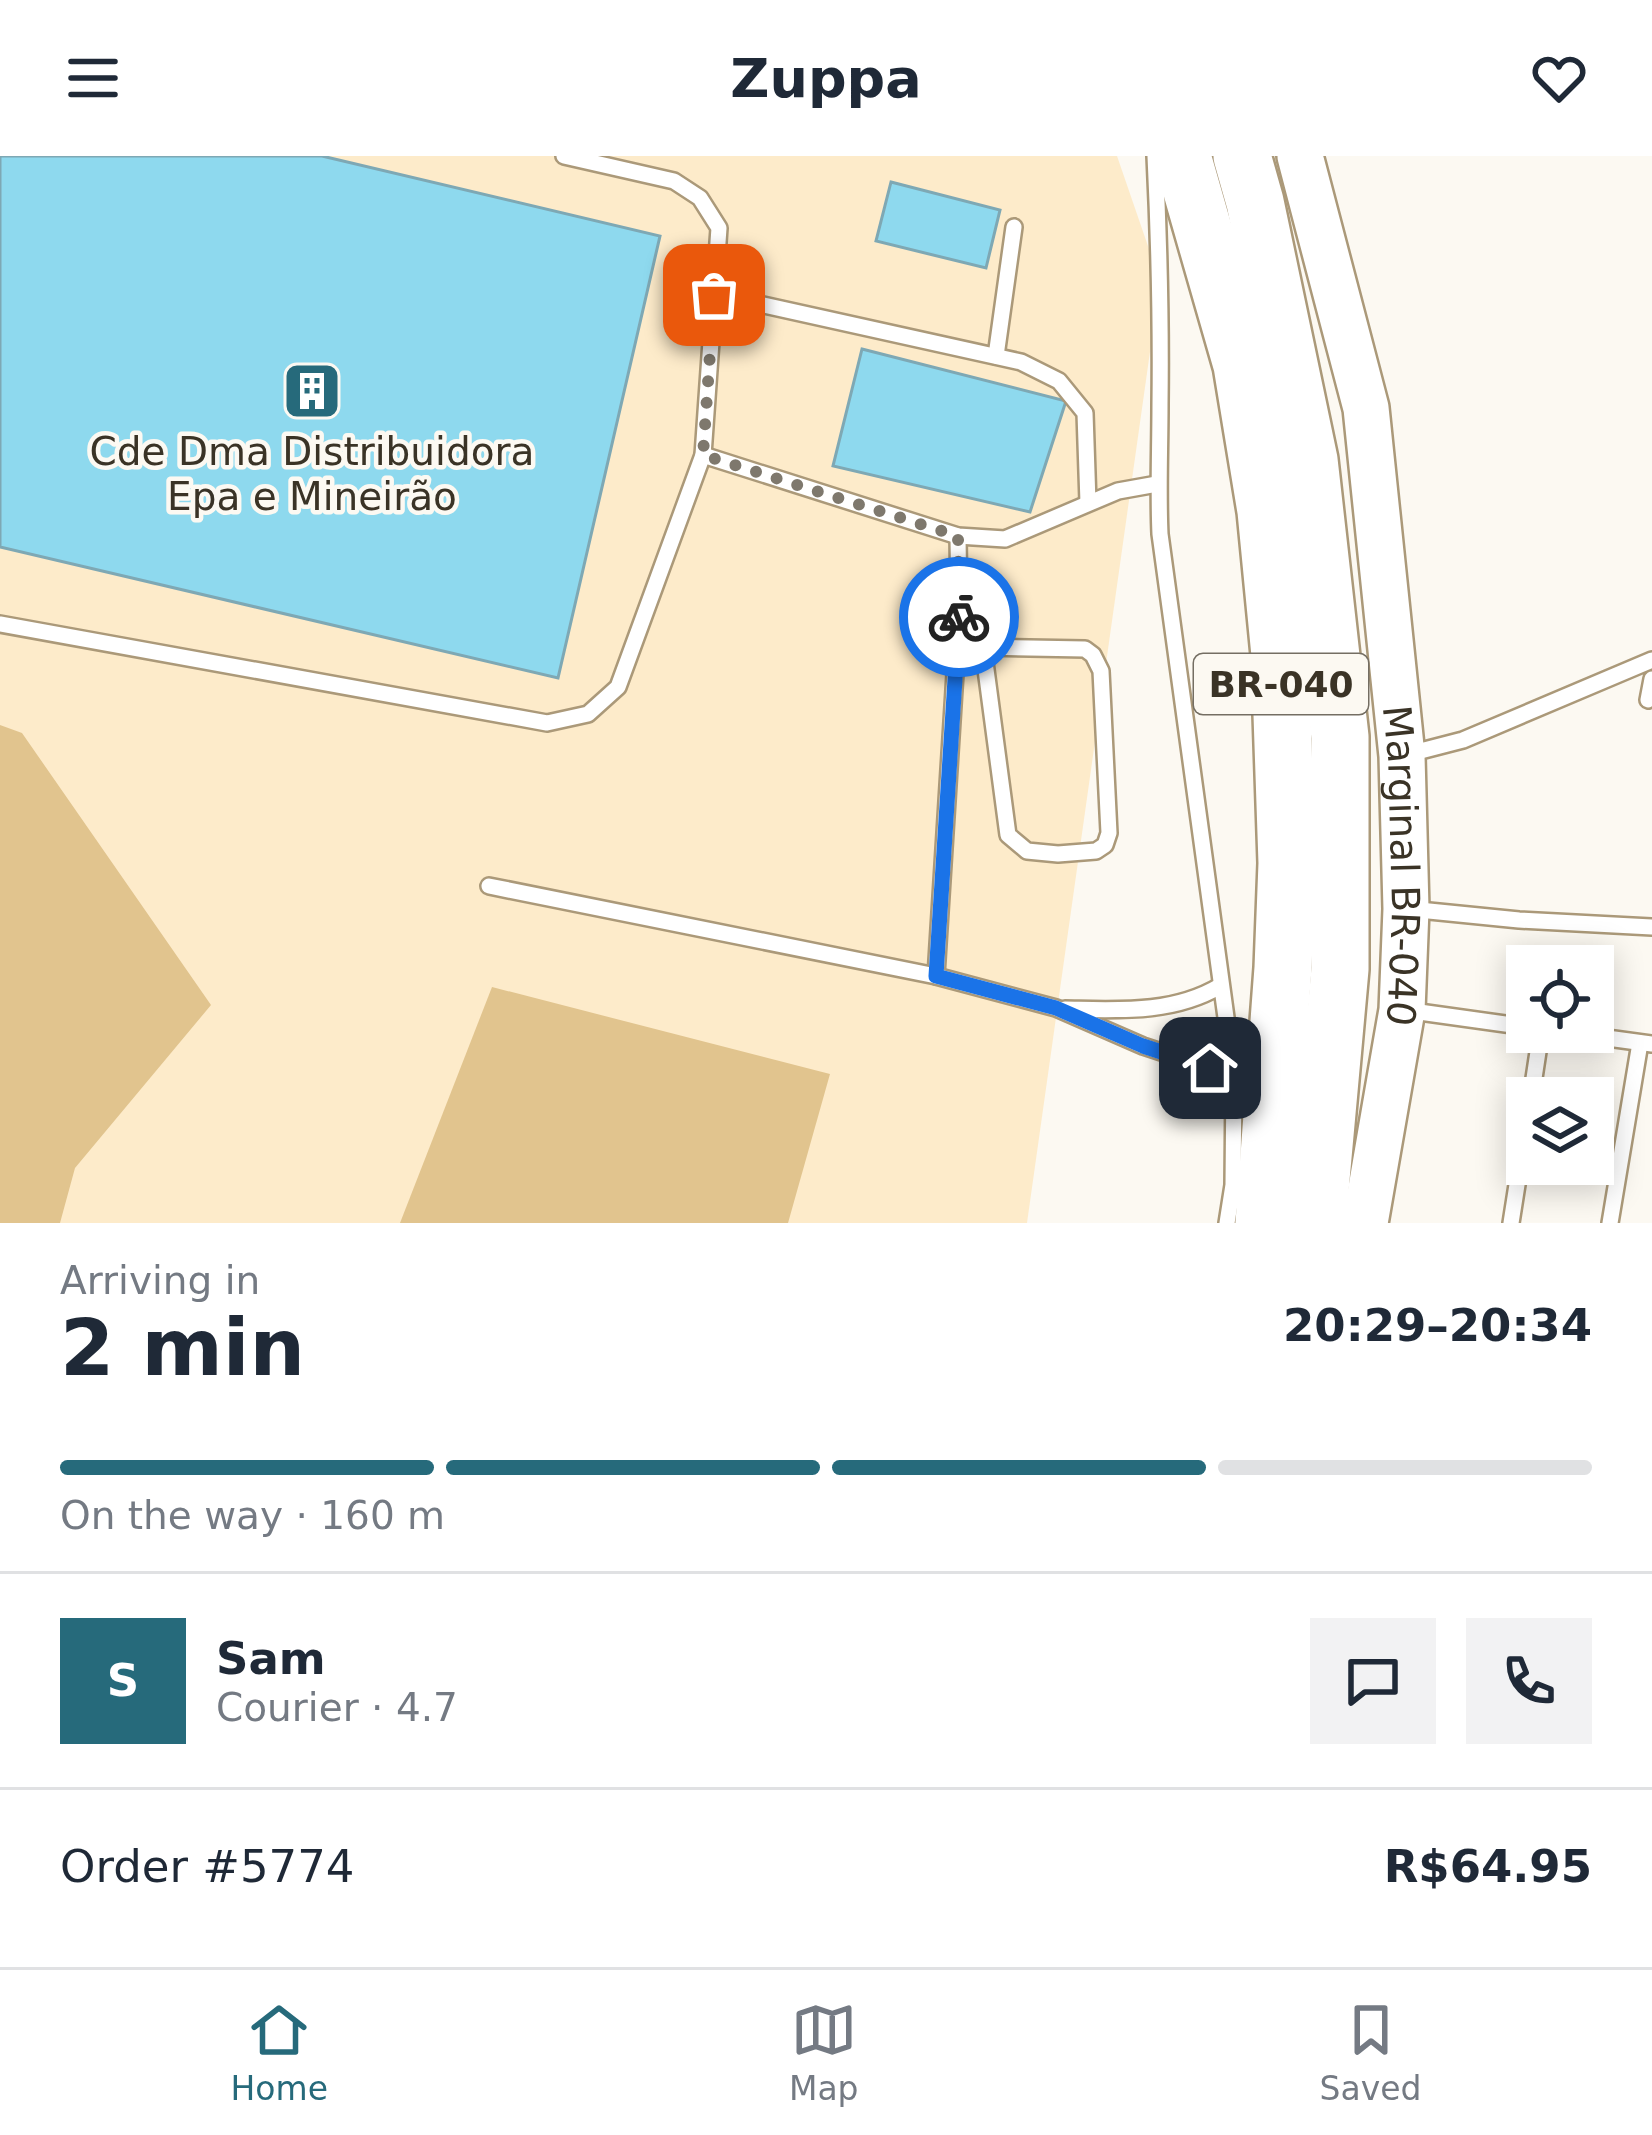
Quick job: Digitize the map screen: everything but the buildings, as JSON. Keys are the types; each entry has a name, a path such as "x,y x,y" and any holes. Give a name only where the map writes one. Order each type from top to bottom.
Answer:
{"highway":[{"name":"BR-040","path":"1182,156 1242,365 1266,511 1280,655 1287,863 1264,1223"},
{"name":"BR-040","path":"1242,156 1309,460 1340,737 1340,969 1317,1223"}],"main road":[{"name":"Marginal BR-040","path":"1300,156 1366,408 1402,756 1406,909 1402,1010 1365,1223"}],"lane":[{"path":"0,624 547,723 588,714 618,687 703,455 718,228 700,198 674,181 565,156"},
{"path":"1154,156 1160,244 1160,535 1234,1076 1233,1185 1227,1223"},
{"path":"996,356 1014,227"},
{"path":"714,295 1021,362 1059,381 1085,413 1088,503"},
{"path":"703,455 958,536 1005,538 1118,491 1157,484"},
{"path":"936,976 959,610 958,536"},
{"path":"959,610 982,647 1008,835 1027,851 1096,851 1105,845 1109,833 1101,671 1094,655 1085,649 1046,646 982,647"},
{"path":"1402,756 1463,740 1652,661"},
{"path":"1648,700 1652,679"},
{"path":"489,886 936,976 1056,1008 1143,1046 1234,1076"},
{"path":"1406,909 1652,927"},
{"path":"1056,1008 1142,1011 1204,996 1220,986"},
{"path":"1402,1010 1506,1024"},
{"path":"1610,1223 1646,1043 1614,1039"},
{"path":"1511,1223 1517,1185"}],"shaded area":[{"path":"0,156 1117,156 1160,281 1027,1223 0,1223"},
{"path":"0,725 22,733 211,1005 75,1168 60,1223 0,1223"},
{"path":"492,987 830,1074 788,1223 400,1223"}],"way so far":[{"path":"714,295 703,455 958,536 959,617"}],"place":[{"name":"Cde Dma Distribuidora Epa e Mineirão","path":"312,391"}],"route":[{"path":"959,617 936,976 1056,1008 1143,1046 1210,1068"}]}
